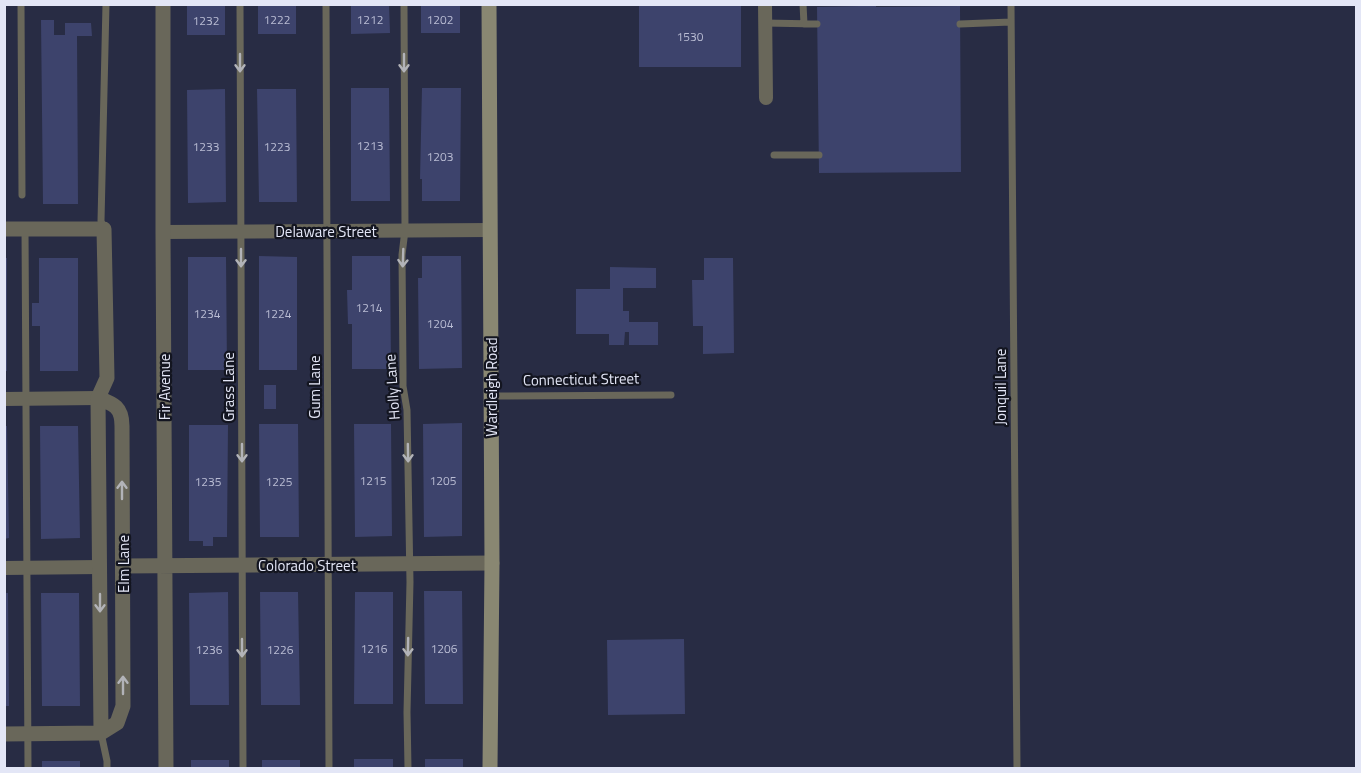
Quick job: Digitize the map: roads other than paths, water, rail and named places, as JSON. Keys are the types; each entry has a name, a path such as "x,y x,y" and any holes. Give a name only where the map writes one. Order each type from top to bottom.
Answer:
{"main road":[{"name":"Wardleigh Road","path":"489,4 492,563 490,768"}],"street":[{"name":"Fir Avenue","path":"163,4 166,768"},
{"path":"765,4 766,98"},
{"path":"4,229 104,229"},
{"name":"Elm Lane","path":"101,733 98,398 107,378 104,229"},
{"name":"Delaware Street","path":"163,231 490,230"},
{"path":"4,399 98,398"},
{"name":"Elm Lane","path":"98,398 111,402 122,416 123,706 117,723 101,733"},
{"name":"Colorado Street","path":"123,566 492,563"},
{"path":"4,568 100,567"},
{"path":"4,734 101,733"}],"lane":[{"path":"21,4 22,195"},
{"path":"104,229 101,221 106,4"},
{"name":"Grass Lane","path":"240,4 243,768"},
{"name":"Gum Lane","path":"326,4 329,768"},
{"name":"Holly Lane","path":"404,4 405,230 402,255 403,386 407,410 409,564 406,712 408,768"},
{"path":"803,4 804,24"},
{"name":"Jonquil Lane","path":"1011,4 1017,768"},
{"path":"960,24 1011,22"},
{"path":"765,23 818,24"},
{"path":"774,155 819,155"},
{"path":"25,228 28,768"},
{"name":"Connecticut Street","path":"491,396 670,395"},
{"name":"Elm Lane","path":"101,733 107,768"}]}
